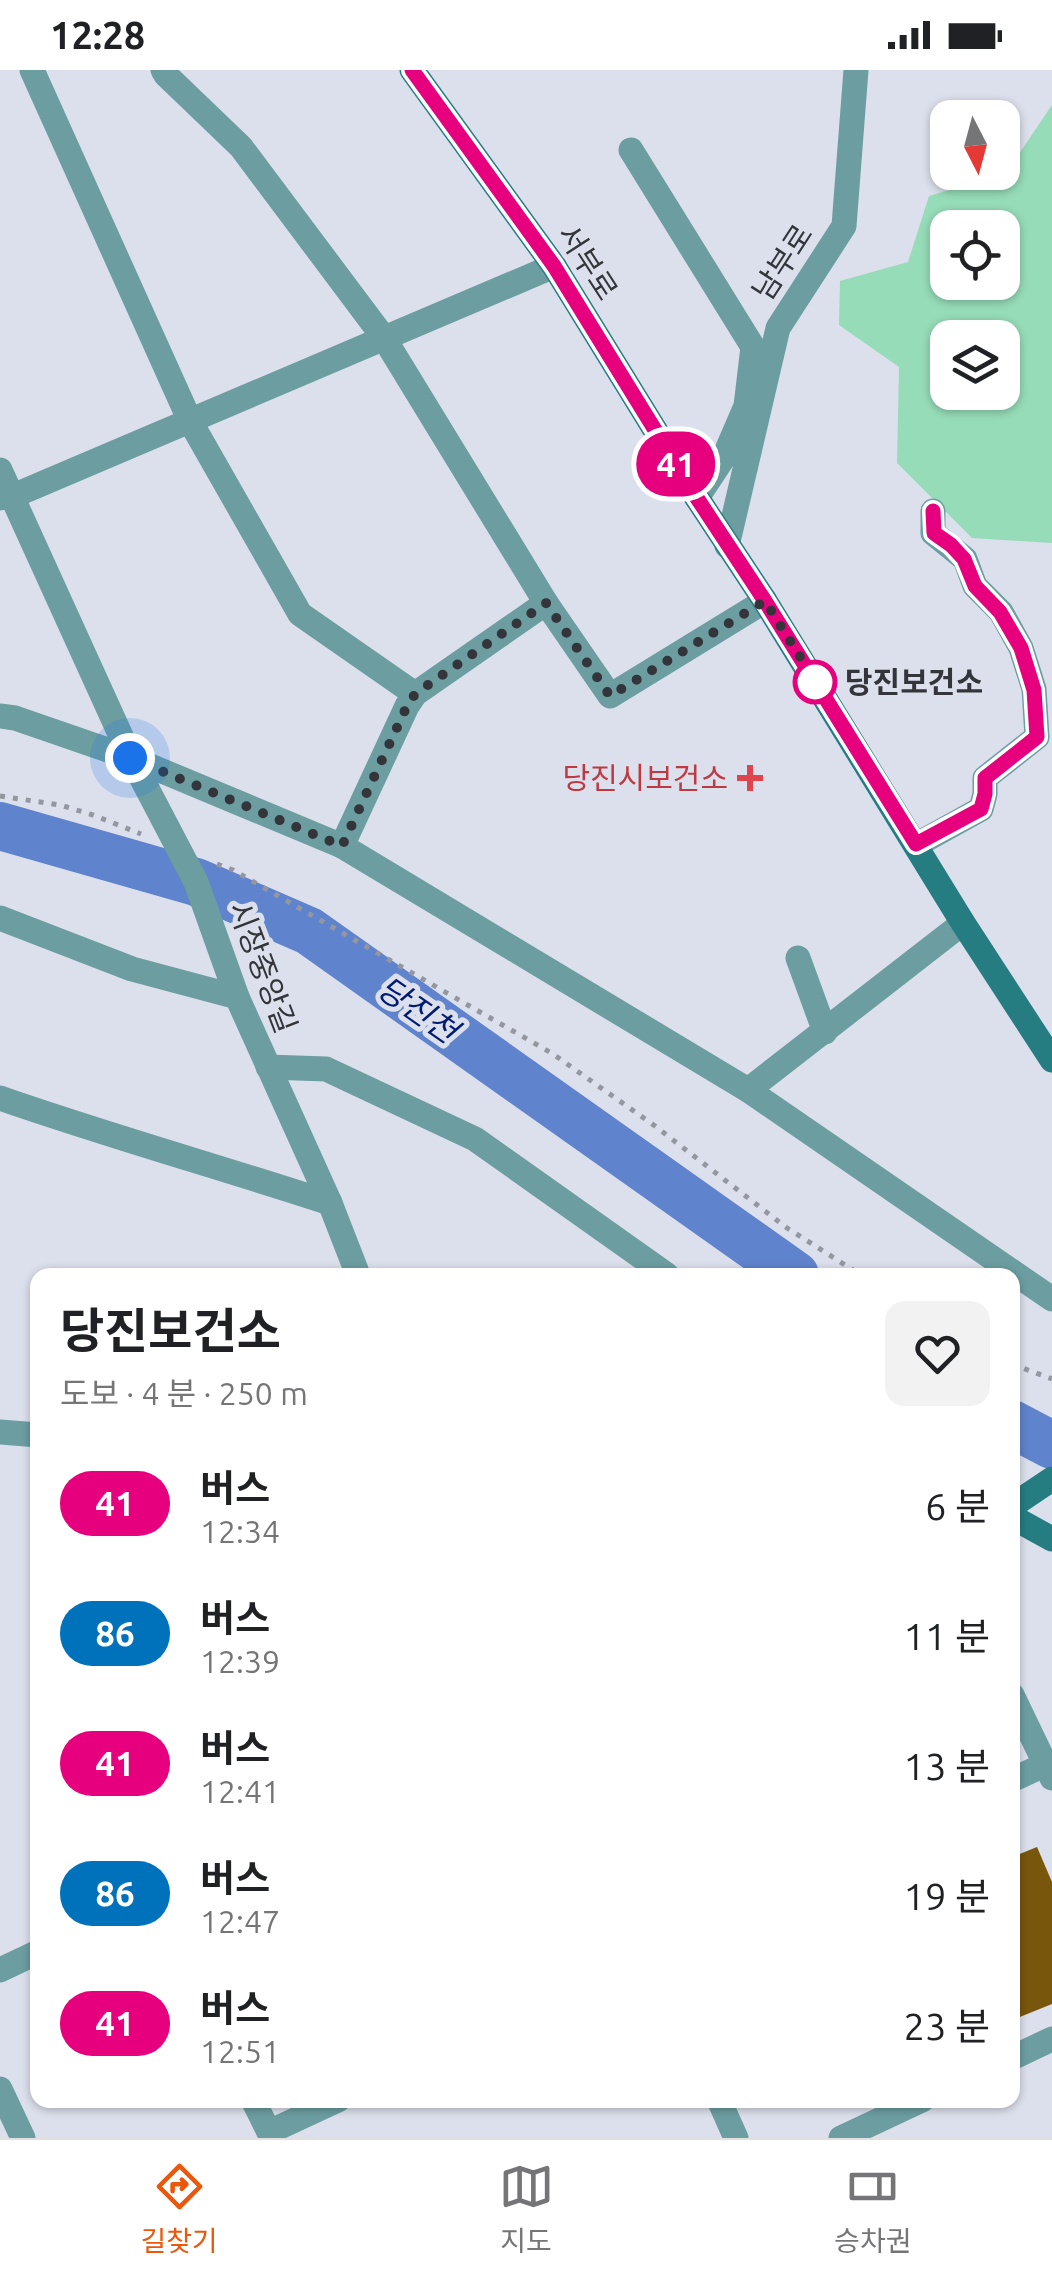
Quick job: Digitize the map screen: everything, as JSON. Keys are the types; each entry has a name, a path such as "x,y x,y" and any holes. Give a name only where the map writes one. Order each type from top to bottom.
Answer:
{"main road":[{"name":"서부로","path":"412,70 554,266 1052,1060"},
{"path":"1020,1504 1052,1479"},
{"path":"1020,1509 1052,1539"}],"street":[{"path":"32,70 190,421 300,614 415,694"},
{"path":"163,70 242,147 384,338 546,603 610,696 765,601"},
{"name":"남부로","path":"727,546 778,328 844,226 856,70"},
{"path":"631,150 753,347 746,406 724,456 697,498"},
{"path":"6,497 554,266"},
{"name":"시장중앙길","path":"0,470 6,497 130,758 196,882 237,998 355,1268"},
{"path":"916,844 981,809 985,778 1037,737 1034,690 1021,648 1000,612 975,586 964,559 934,533 933,511"},
{"path":"342,846 415,694 546,603"},
{"path":"0,716 130,758 342,846 748,1090 1007,1268"},
{"path":"0,918 132,969 237,998"},
{"path":"748,1090 963,923"},
{"path":"798,958 825,1032"},
{"path":"268,1067 326,1068 475,1139 658,1268"},
{"path":"0,1098 330,1203"},
{"path":"1020,1277 1052,1299"},
{"path":"0,1432 30,1434"},
{"path":"1020,1712 1049,1771 1020,1778"},
{"path":"0,1970 30,1956"},
{"path":"1020,2054 1052,2039"},
{"path":"0,2089 23,2138"},
{"path":"257,2108 270,2135 322,2108"},
{"path":"723,2108 736,2138"},
{"path":"841,2138 905,2108"}],"path":[{"path":"0,796 93,815 146,836"},
{"path":"215,863 553,1054 655,1126 787,1228 850,1268"},
{"path":"1020,1367 1052,1379"}],"green space":[{"path":"1052,105 1052,543 972,538 897,463 899,367 839,325 840,281 908,262 929,196 949,190 1020,190 1020,152"}],"building":[{"path":"1037,1847 1052,1882 1052,2004 1020,2017 1020,1854"}],"waterway":[{"name":"당진천","path":"0,826 196,882 309,931 785,1268"},
{"name":"당진천","path":"1020,1428 1052,1445"}],"bus line":[{"name":"41","path":"412,70 554,266 916,844 981,809 985,778 1037,737 1034,690 1021,648 1000,612 975,586 964,559 934,533 933,511"}],"place":[{"name":"당진보건소","path":"815,682"},
{"name":"당진시보건소","path":"750,778"}],"route":[{"path":"130,758 342,846 415,694 546,603 610,696 765,601 822,692 815,682"}]}
